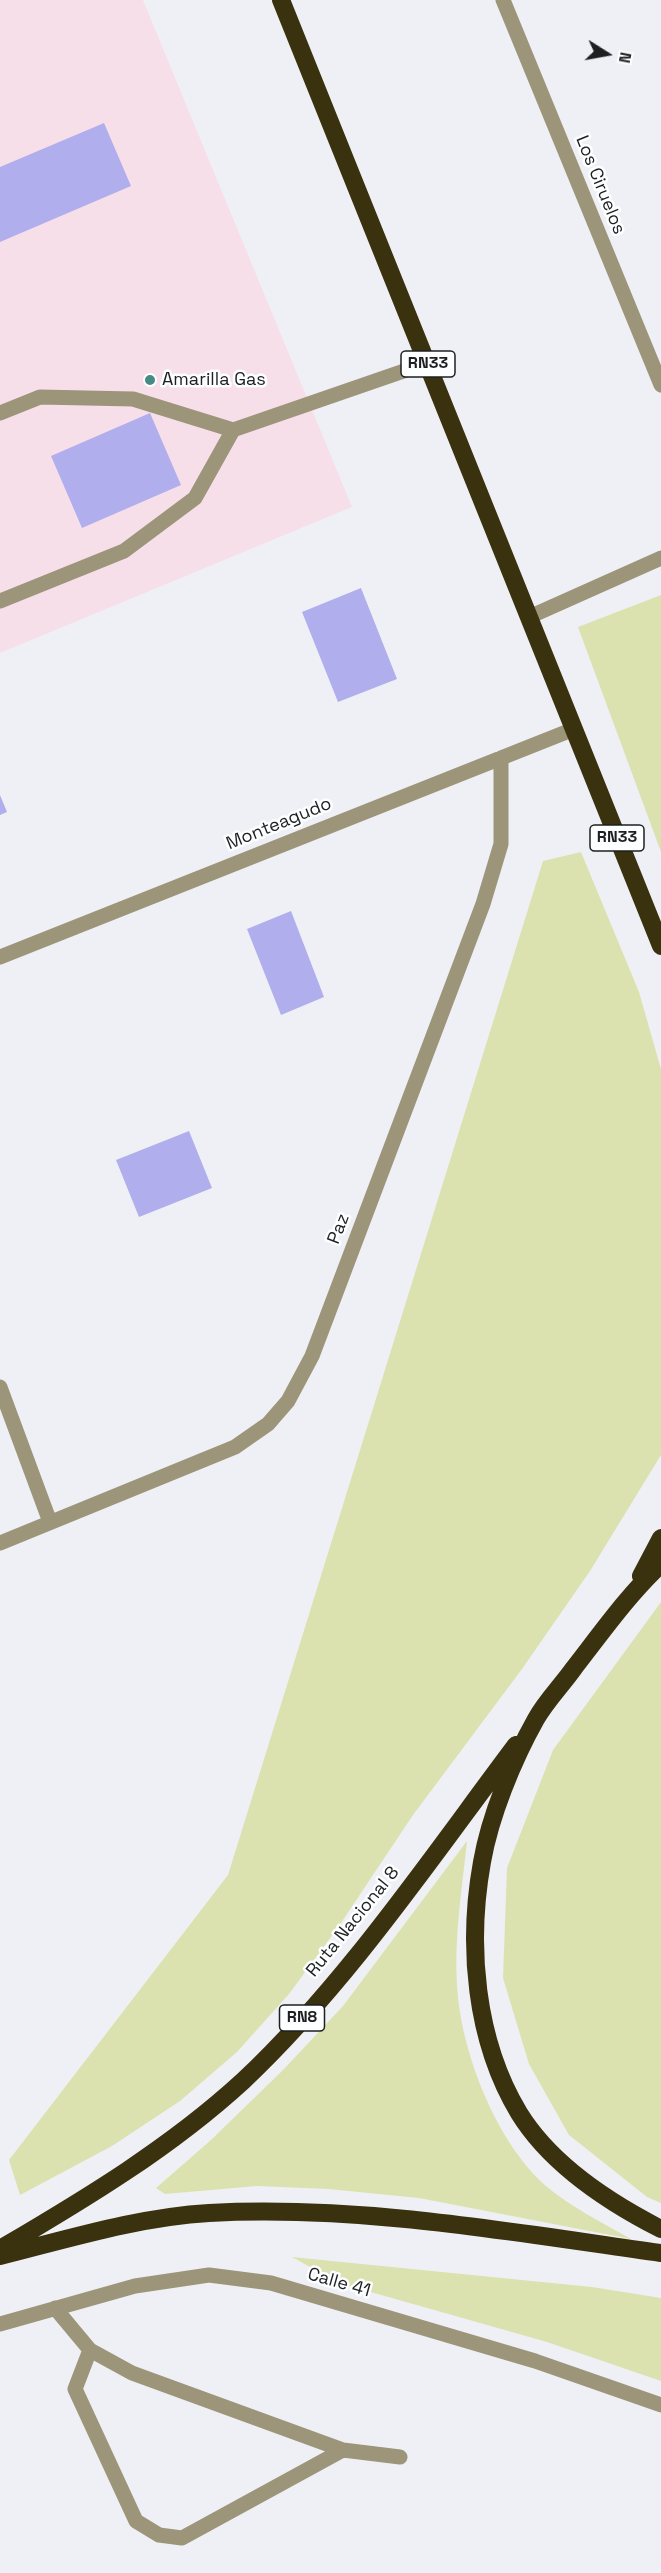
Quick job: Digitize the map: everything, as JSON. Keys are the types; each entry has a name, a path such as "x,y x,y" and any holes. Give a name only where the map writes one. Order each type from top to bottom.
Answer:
{"highway":[{"name":"RN33","path":"281,0 661,946"},
{"path":"634,1589 661,1538"},
{"name":"RN8","path":"661,1564 634,1589 537,1718 501,1795 482,1862 476,1917 478,1980 484,2029 501,2077 520,2114 545,2146 587,2184 629,2213 661,2229"},
{"name":"Ruta Nacional 8","path":"0,2249 84,2199 162,2147 243,2081 304,2016 368,1941 537,1718"},
{"path":"0,2256 134,2224 207,2213 297,2211 394,2217 661,2253"}],"street":[{"name":"Los Ciruelos","path":"503,0 661,385"},
{"path":"0,413 40,397 133,399 232,430 427,363"},
{"path":"0,601 124,551 195,498 232,430"},
{"path":"530,617 661,558"},
{"name":"Monteagudo","path":"0,957 574,729"},
{"name":"Paz","path":"0,1543 235,1446 268,1424 288,1401 312,1356 483,904 501,844 501,758"},
{"path":"0,1387 50,1522"},
{"name":"Calle 41","path":"0,2324 135,2286 209,2275 271,2283 535,2361 661,2405"},
{"path":"55,2308 90,2350 132,2373 343,2450 400,2457"},
{"path":"90,2350 75,2389 136,2520 159,2535 182,2538 343,2450"}],"shaded area":[{"name":"Amarilla Gas","path":"0,0 143,0 352,507 0,653"}],"green space":[{"path":"661,595 661,852 578,627"},
{"path":"581,852 639,992 661,1069 661,1455 590,1571 522,1669 413,1815 339,1926 289,1994 237,2052 180,2101 112,2146 20,2195 9,2160 228,1875 543,861"},
{"path":"661,1602 661,2203 647,2197 569,2135 529,2064 503,1978 507,1868 553,1750"},
{"path":"467,1841 458,1931 457,1986 466,2039 484,2094 512,2145 546,2186 576,2208 631,2239 419,2198 328,2189 257,2186 165,2194 156,2188 211,2140 284,2069 343,2006"},
{"path":"292,2257 592,2287 661,2298 661,2381 547,2342 339,2283"}],"building":[{"path":"104,123 131,186 0,242 0,167"},
{"path":"150,413 181,485 82,528 51,456"},
{"path":"361,588 397,679 338,702 302,612"},
{"path":"0,795 7,812 0,815"},
{"path":"291,911 324,997 281,1015 247,929"},
{"path":"189,1131 212,1188 139,1217 116,1160"}],"place":[{"name":"Amarilla Gas","path":"150,380"}]}
